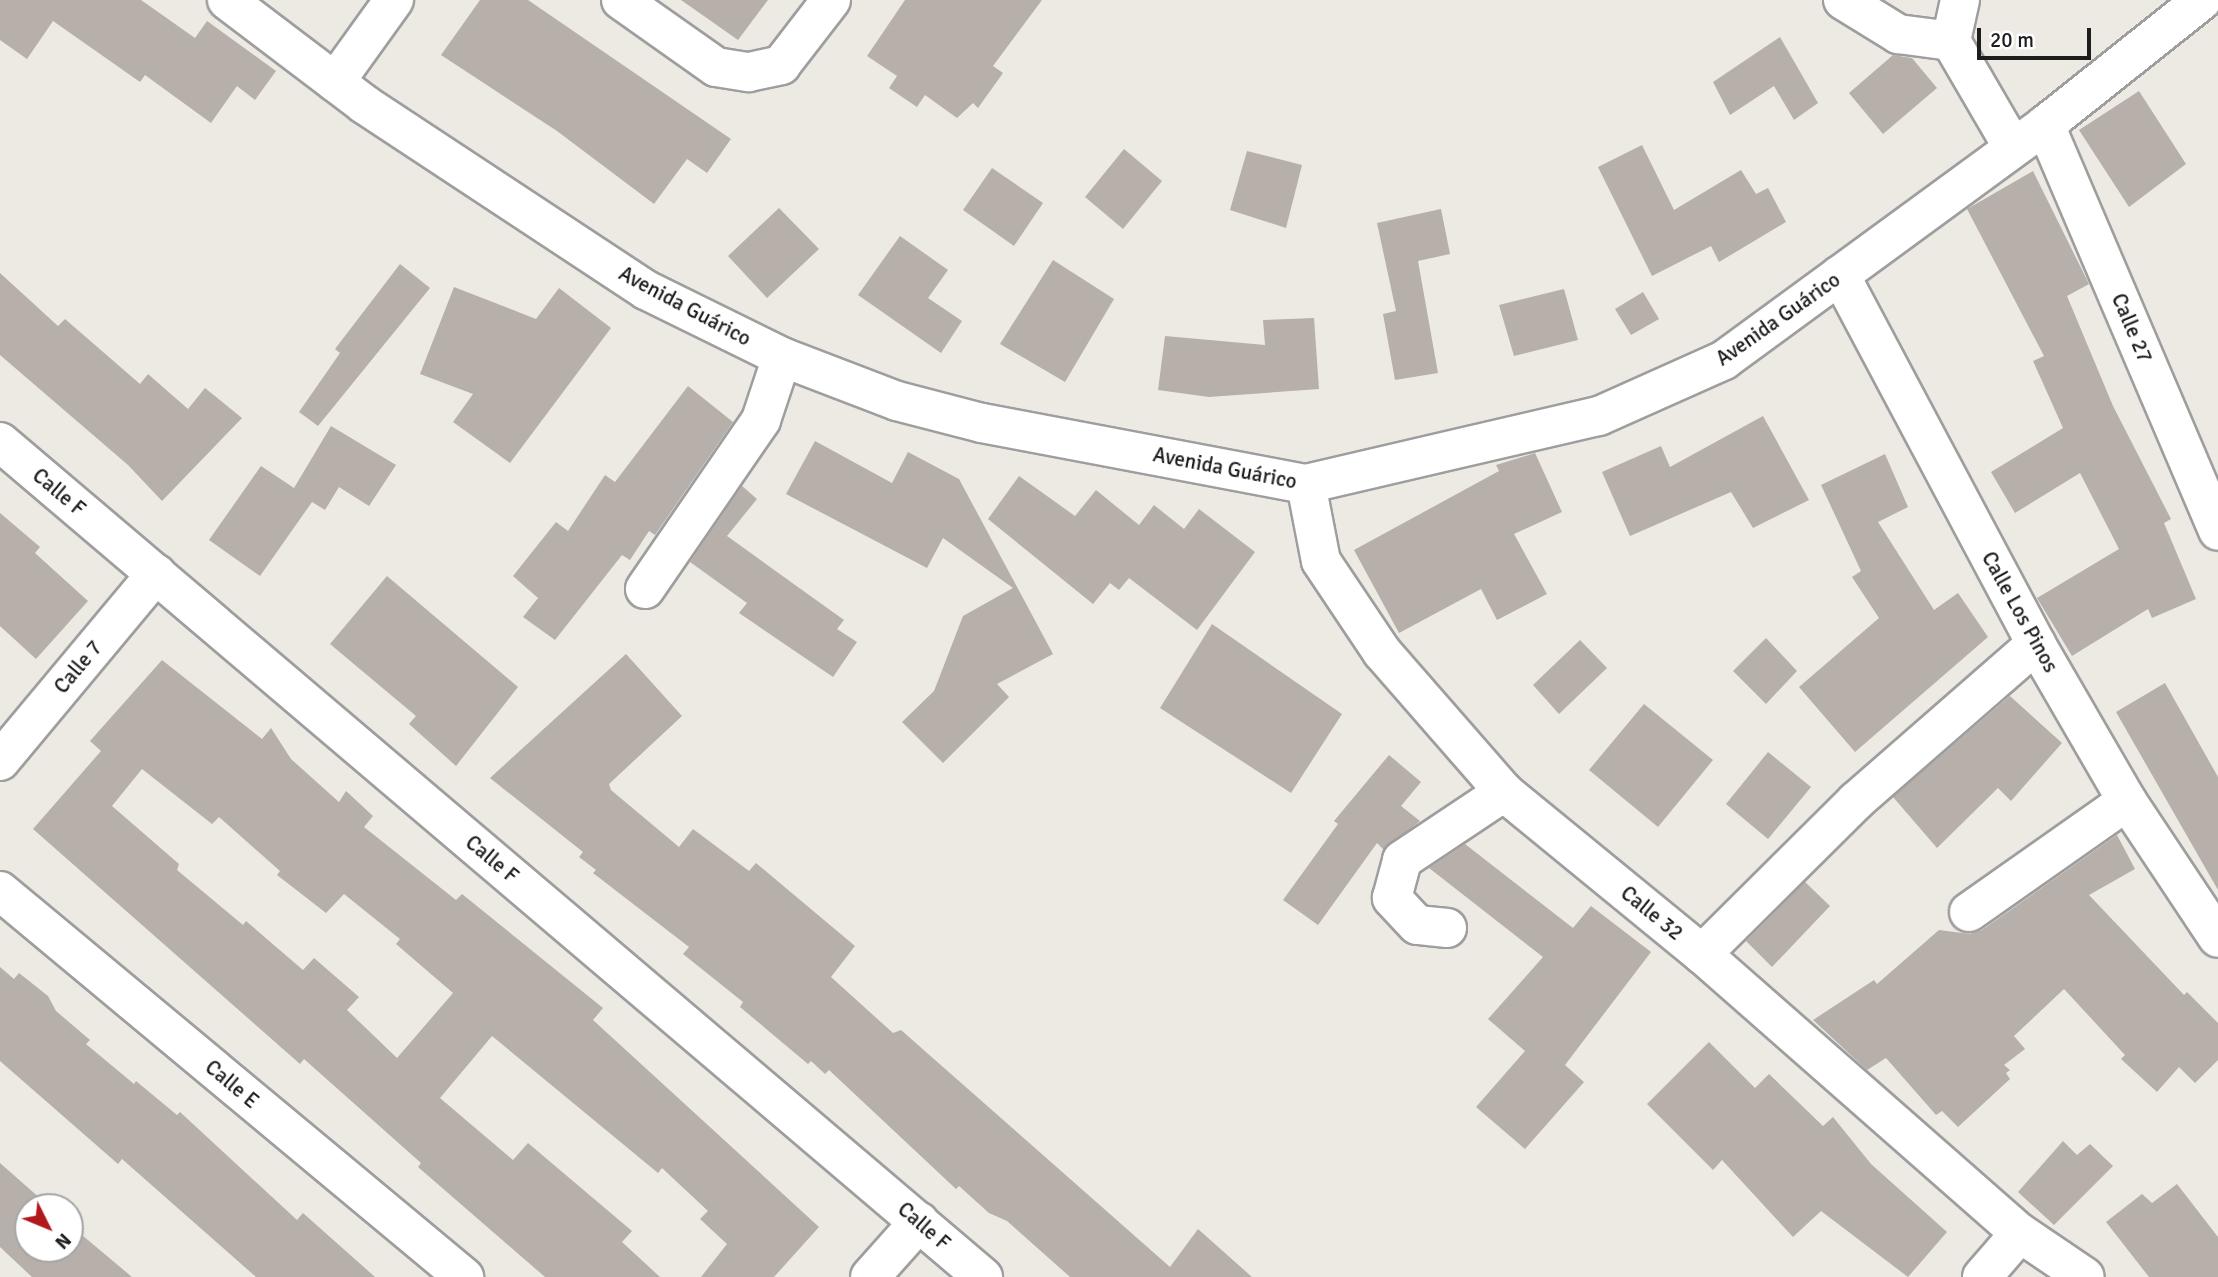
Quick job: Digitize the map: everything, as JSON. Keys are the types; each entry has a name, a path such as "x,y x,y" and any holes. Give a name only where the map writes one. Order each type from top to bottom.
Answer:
{"street":[{"name":"Avenida Guárico","path":"227,0 335,82 646,290 782,357 897,401 982,423 1306,484 1599,416 1724,360 2012,146 2045,125 2202,0"},
{"path":"335,82 394,0"},
{"path":"621,0 716,67 749,72 780,65 831,0"},
{"path":"1843,0 1898,34 1951,41"},
{"path":"1960,0 1951,41 2012,146"},
{"name":"Calle 27","path":"2045,125 2218,531"},
{"name":"Calle Los Pinos","path":"1840,275 2036,644 2127,801 2218,938"},
{"path":"645,589 761,420 782,357"},
{"name":"Calle F","path":"0,442 982,1277"},
{"name":"Calle 32","path":"1306,484 1321,561 1382,652 1504,792 1702,954 2020,1233 2085,1277"},
{"name":"Calle 7","path":"0,761 156,574"},
{"path":"1702,954 1856,801 2036,644"},
{"path":"1447,928 1417,925 1392,898 1402,860 1504,792"},
{"path":"1969,912 2127,801"},
{"name":"Calle E","path":"0,891 464,1277"},
{"path":"870,1277 919,1222"},
{"path":"1982,1277 2020,1233"}],"building":[{"path":"0,0 141,0 195,38 207,21 276,71 255,100 237,86 211,123 145,75 140,82 53,21 27,59 0,40"},
{"path":"480,0 528,0 731,139 707,173 687,159 654,204 557,131 441,55"},
{"path":"681,0 768,0 738,40"},
{"path":"905,0 1042,0 993,66 1003,73 978,108 973,103 957,118 925,95 917,107 889,88 897,76 867,56"},
{"path":"1780,37 1818,103 1794,120 1774,86 1730,115 1713,82"},
{"path":"1893,55 1912,58 1937,88 1883,134 1849,93"},
{"path":"2139,91 2186,164 2129,207 2079,130"},
{"path":"1642,145 1674,210 1741,170 1756,194 1768,188 1786,222 1719,262 1711,246 1652,276 1598,167"},
{"path":"1124,149 1162,181 1123,229 1085,197"},
{"path":"1247,151 1302,165 1286,228 1230,210"},
{"path":"992,168 1043,203 1014,246 963,210"},
{"path":"2033,171 2089,284 2067,296 2113,406 2171,519 2164,523 2196,599 2152,618 2148,609 2072,656 2037,598 2119,549 2080,473 2015,513 1991,472 2063,428 2033,361 2044,356 1967,209"},
{"path":"779,208 819,249 767,298 728,256"},
{"path":"1441,209 1450,254 1418,261 1438,373 1395,380 1383,314 1396,311 1377,223"},
{"path":"900,236 948,270 928,298 962,321 941,353 858,295"},
{"path":"1053,260 1114,299 1065,382 1000,344"},
{"path":"400,264 430,288 318,426 299,412 340,353 335,349"},
{"path":"0,273 58,326 65,319 140,384 148,374 188,409 205,388 242,418 162,501 128,465 0,355"},
{"path":"454,287 536,319 559,288 611,328 510,463 453,422 473,394 420,374"},
{"path":"1564,289 1578,340 1514,356 1499,305"},
{"path":"1643,292 1659,319 1631,335 1615,309"},
{"path":"1314,318 1319,389 1209,397 1158,390 1165,336 1265,345 1263,320"},
{"path":"688,386 733,422 655,535 649,531 630,560 622,555 555,640 523,617 538,598 513,576 556,522 568,531 605,475 615,482"},
{"path":"1763,416 1809,500 1753,528 1731,492 1630,536 1602,472 1661,446 1670,467"},
{"path":"331,426 396,465 369,506 339,487 325,510 312,502 260,576 209,540 261,466 294,488"},
{"path":"815,441 892,483 908,452 959,479 1053,654 997,684 1009,697 943,763 902,722 934,691 963,616 1013,588 943,538 927,568 786,494"},
{"path":"1535,453 1562,512 1514,534 1547,594 1497,620 1481,589 1399,633 1354,550 1499,471 1496,465"},
{"path":"1885,454 1908,507 1878,522 1934,610 1958,593 1988,637 1855,752 1799,687 1879,618 1852,577 1861,571 1821,485"},
{"path":"1019,476 1075,516 1096,490 1139,525 1154,505 1184,529 1199,509 1255,552 1197,630 1129,578 1119,590 1110,583 1093,604 988,519"},
{"path":"742,486 757,499 727,536 844,620 837,629 857,642 833,677 739,613 747,603 690,562"},
{"path":"0,513 40,547 35,553 88,601 36,659 0,626"},
{"path":"387,576 518,687 456,766 409,724 416,716 330,644"},
{"path":"1212,624 1342,714 1291,793 1160,708"},
{"path":"1766,638 1797,671 1766,704 1733,671"},
{"path":"1580,640 1607,668 1559,714 1533,685"},
{"path":"626,654 682,716 609,784 611,790 679,847 693,829 749,871 756,863 855,946 831,977 893,1033 901,1030 1170,1267 1198,1229 1252,1277 1070,1277 1007,1221 989,1213 959,1186 956,1189 829,1070 825,1074 811,1061 808,1064 740,1007 743,1002 683,954 689,947 593,873 596,870 579,857 583,852 490,778"},
{"path":"162,660 262,739 271,728 291,759 339,802 346,791 373,816 364,827 456,900 462,894 603,1008 593,1020 819,1227 774,1277 701,1277 727,1244 700,1219 708,1211 662,1168 658,1173 492,1036 440,1098 513,1160 528,1143 632,1231 622,1242 660,1277 545,1277 418,1167 421,1163 304,1059 300,1064 33,829 101,751 90,741","holes":["142,769 212,824 219,817 280,871 277,875 326,913 344,894 400,939 396,944 453,993 397,1058 347,1010 359,997 314,958 303,970 246,921 243,925 177,870 179,864 112,806"]},
{"path":"2165,683 2218,777 2218,890 2116,712"},
{"path":"2010,696 2062,743 2011,801 1998,788 1937,848 1893,797"},
{"path":"1644,704 1713,760 1658,827 1589,770"},
{"path":"1768,752 1811,787 1768,839 1726,804"},
{"path":"1389,755 1421,782 1401,806 1420,821 1384,850 1377,843 1318,925 1283,900 1338,824 1334,821"},
{"path":"2117,835 2135,869 2089,895 2184,995 2187,992 2218,1023 2218,1060 2195,1083 2179,1067 2157,1092 2121,1059 2125,1055 2064,989 2014,1036 2025,1049 2004,1065 2010,1070 2006,1073 2010,1079 1958,1127 1942,1111 1936,1115 1886,1058 1867,1070 1813,1020 1874,980 1877,984 1939,930 1970,934 1982,930"},
{"path":"1465,844 1573,928 1591,906 1651,952 1565,1065 1584,1082 1525,1149 1476,1107 1525,1051 1488,1019 1543,957 1429,868"},
{"path":"1805,882 1830,906 1772,967 1746,941"},
{"path":"0,967 14,979 19,973 48,996 56,1011 90,1040 86,1044 134,1084 136,1081 177,1115 180,1112 297,1220 303,1213 375,1277 256,1277 122,1159 118,1164 0,1061"},
{"path":"1709,1042 1755,1088 1769,1074 1823,1126 1833,1117 1871,1164 1947,1232 1908,1277 1821,1211 1793,1237 1722,1160 1713,1170 1647,1104"},
{"path":"2063,1141 2077,1155 2090,1144 2113,1166 2054,1225 2018,1192"},
{"path":"0,1163 34,1193 14,1193 14,1260 0,1247"},
{"path":"2177,1184 2218,1237 2218,1277 2149,1277 2106,1222 2142,1194 2152,1203"},
{"path":"84,1237 132,1277 32,1277 17,1263 84,1263"}]}
